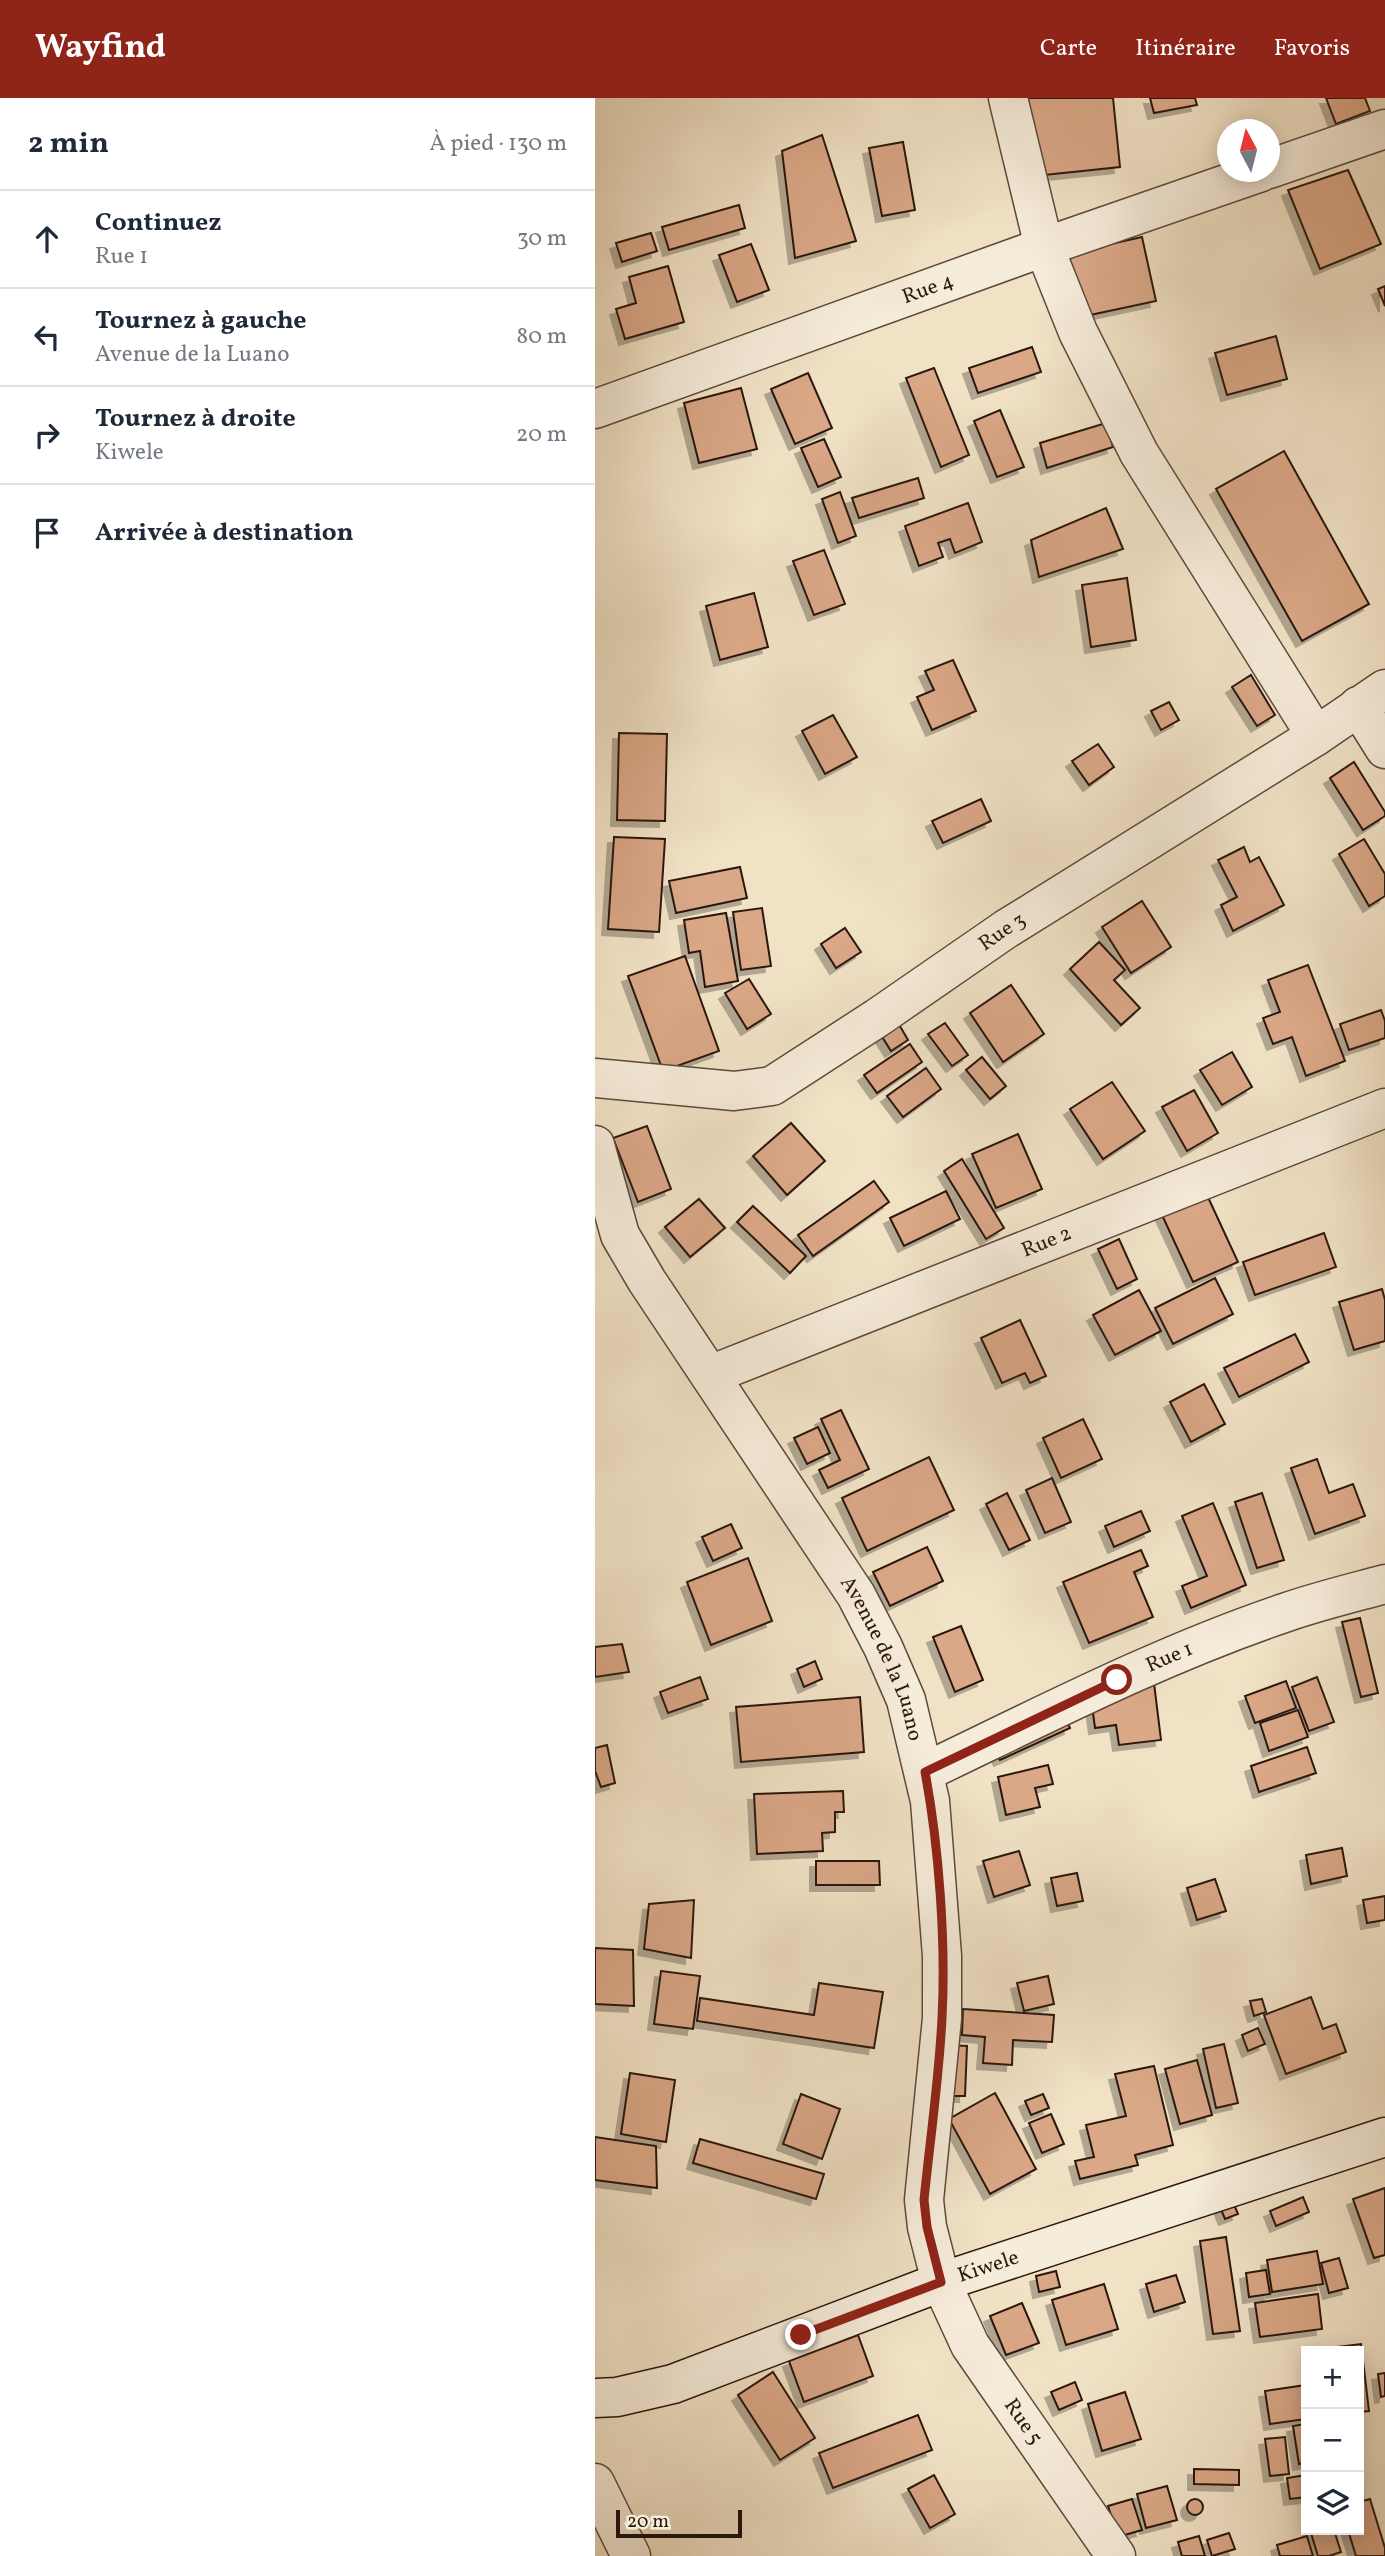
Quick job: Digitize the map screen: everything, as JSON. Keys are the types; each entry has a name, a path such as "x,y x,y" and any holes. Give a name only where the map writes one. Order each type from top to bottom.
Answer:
{"street":[{"path":"1008,98 1044,247 1078,332 1139,453 1316,736"},
{"path":"1280,165 1385,129"},
{"name":"Rue 4","path":"595,409 1232,182"},
{"path":"1371,698 1385,749"},
{"name":"Rue 3","path":"595,1078 734,1091 772,1086 1006,929 1316,736 1371,698"},
{"name":"Rue 2","path":"710,1375 1385,1108"},
{"name":"Avenue de la Luano","path":"595,1144 620,1236 647,1281 856,1595 906,1700 930,1801 939,1896 942,2018 924,2200 927,2227 941,2282"},
{"name":"Rue 1","path":"925,1772 1117,1680 1205,1643 1288,1612 1385,1584"},
{"name":"Kiwele","path":"595,2398 617,2397 673,2384 941,2282 1385,2137"},
{"name":"Rue 5","path":"941,2282 970,2345 1116,2556"},
{"path":"595,2483 631,2556"}],"building":[{"path":"1027,98 1113,98 1120,167 1035,176"},
{"path":"1150,98 1195,98 1197,105 1154,113"},
{"path":"1326,98 1365,98 1370,111 1336,124"},
{"path":"822,135 856,241 795,258 782,151"},
{"path":"903,142 915,210 882,216 869,148"},
{"path":"1348,170 1381,244 1320,269 1288,190"},
{"path":"739,205 745,228 669,250 662,227"},
{"path":"651,233 657,251 622,262 616,243"},
{"path":"1142,237 1156,301 1076,318 1062,255"},
{"path":"751,244 769,290 737,302 719,255"},
{"path":"668,266 684,322 625,339 616,309 636,303 629,277"},
{"path":"1385,286 1385,306 1378,289"},
{"path":"1276,336 1287,379 1227,395 1215,353"},
{"path":"1032,347 1041,372 978,393 969,368"},
{"path":"934,368 969,455 941,467 906,378"},
{"path":"808,373 832,428 795,444 771,389"},
{"path":"741,388 757,449 699,463 684,403"},
{"path":"1000,410 1024,467 997,477 974,421"},
{"path":"1106,423 1113,447 1047,468 1040,443"},
{"path":"824,439 841,477 818,487 801,448"},
{"path":"1284,451 1369,604 1302,641 1216,489"},
{"path":"918,478 924,498 859,518 852,498"},
{"path":"840,492 856,536 838,543 822,499"},
{"path":"968,503 982,542 955,553 950,539 938,543 943,557 919,566 905,526"},
{"path":"1106,508 1123,549 1039,577 1031,540"},
{"path":"824,550 845,604 814,615 793,561"},
{"path":"1127,578 1136,640 1091,647 1082,585"},
{"path":"754,593 768,647 720,660 706,606"},
{"path":"953,660 976,711 932,730 917,697 934,690 925,671"},
{"path":"1251,675 1275,715 1257,726 1232,687"},
{"path":"1169,702 1179,720 1161,730 1151,711"},
{"path":"833,715 857,757 825,774 802,731"},
{"path":"619,733 667,734 665,821 617,820"},
{"path":"1098,744 1114,767 1089,785 1072,761"},
{"path":"1354,762 1385,812 1385,816 1363,830 1330,778"},
{"path":"981,799 991,821 943,843 932,821"},
{"path":"614,837 665,839 659,932 608,929"},
{"path":"1364,839 1385,874 1385,896 1369,906 1339,854"},
{"path":"1244,847 1250,862 1259,857 1284,905 1233,931 1221,905 1237,897 1218,860"},
{"path":"740,867 747,898 676,913 669,881"},
{"path":"1142,901 1171,947 1131,973 1102,927"},
{"path":"762,908 771,966 741,970 733,912"},
{"path":"726,913 738,981 705,987 700,951 689,953 684,920"},
{"path":"845,928 861,952 836,968 821,944"},
{"path":"1099,942 1125,970 1114,980 1140,1008 1121,1025 1070,969"},
{"path":"685,956 719,1051 663,1071 628,976"},
{"path":"1308,965 1345,1061 1306,1076 1292,1037 1273,1044 1263,1018 1280,1012 1268,980"},
{"path":"749,979 771,1014 747,1029 725,993"},
{"path":"1011,985 1044,1034 1003,1062 970,1013"},
{"path":"1381,1010 1385,1021 1385,1038 1349,1050 1340,1024"},
{"path":"897,1021 908,1040 891,1051 879,1032"},
{"path":"945,1023 968,1055 952,1066 928,1034"},
{"path":"910,1044 922,1062 877,1093 864,1075"},
{"path":"1232,1052 1252,1087 1222,1105 1200,1070"},
{"path":"982,1057 1006,1086 990,1099 966,1070"},
{"path":"926,1068 941,1089 903,1117 887,1096"},
{"path":"1112,1082 1145,1131 1103,1159 1070,1109"},
{"path":"1194,1090 1218,1133 1187,1151 1162,1107"},
{"path":"791,1123 825,1161 787,1195 753,1156"},
{"path":"647,1126 671,1189 638,1202 613,1138"},
{"path":"1018,1134 1042,1189 996,1208 972,1154"},
{"path":"962,1159 1004,1228 986,1239 944,1171"},
{"path":"874,1181 889,1202 813,1256 798,1235"},
{"path":"946,1191 960,1219 904,1246 890,1218"},
{"path":"1207,1195 1238,1262 1193,1282 1162,1215"},
{"path":"699,1199 725,1228 690,1257 665,1227"},
{"path":"753,1206 806,1256 790,1273 737,1222"},
{"path":"1324,1233 1336,1267 1255,1295 1243,1262"},
{"path":"1119,1239 1137,1279 1117,1289 1098,1249"},
{"path":"1215,1278 1233,1314 1173,1344 1155,1308"},
{"path":"1382,1289 1385,1300 1385,1341 1354,1350 1339,1302"},
{"path":"1139,1290 1161,1331 1115,1355 1093,1315"},
{"path":"1020,1320 1046,1376 1030,1383 1025,1373 1002,1383 981,1338"},
{"path":"1295,1334 1309,1362 1239,1397 1224,1368"},
{"path":"1204,1384 1225,1424 1191,1442 1170,1402"},
{"path":"841,1410 869,1469 828,1488 819,1470 840,1460 821,1419"},
{"path":"1083,1419 1102,1459 1061,1478 1043,1438"},
{"path":"818,1427 830,1453 807,1464 794,1438"},
{"path":"929,1457 954,1510 867,1551 842,1498"},
{"path":"1317,1459 1329,1493 1353,1484 1365,1516 1315,1534 1291,1468"},
{"path":"1052,1478 1071,1522 1045,1533 1026,1490"},
{"path":"1007,1493 1030,1540 1009,1550 986,1504"},
{"path":"1262,1493 1284,1560 1257,1568 1235,1502"},
{"path":"1213,1503 1246,1585 1191,1608 1182,1586 1207,1576 1182,1516"},
{"path":"1141,1511 1150,1531 1114,1547 1105,1526"},
{"path":"731,1524 742,1548 713,1561 702,1537"},
{"path":"927,1547 943,1581 890,1606 873,1572"},
{"path":"1141,1550 1148,1566 1134,1572 1153,1617 1089,1643 1063,1582"},
{"path":"748,1558 772,1621 711,1645 687,1582"},
{"path":"1360,1618 1378,1693 1361,1697 1342,1622"},
{"path":"961,1626 983,1680 955,1692 933,1637"},
{"path":"622,1644 629,1672 595,1677 595,1647"},
{"path":"815,1661 822,1679 804,1687 797,1669"},
{"path":"700,1677 708,1699 668,1713 660,1692"},
{"path":"1317,1677 1334,1722 1309,1731 1292,1687"},
{"path":"1286,1681 1296,1708 1255,1723 1245,1696"},
{"path":"1154,1683 1161,1740 1119,1745 1116,1725 1095,1728 1091,1698"},
{"path":"860,1697 864,1752 741,1762 736,1707"},
{"path":"1062,1710 1070,1728 1000,1760 991,1742"},
{"path":"1298,1710 1308,1737 1269,1751 1260,1723"},
{"path":"607,1745 615,1783 601,1787 595,1771 595,1748"},
{"path":"1307,1747 1316,1773 1259,1792 1251,1766"},
{"path":"1048,1765 1053,1784 1035,1788 1040,1807 1006,1815 998,1777"},
{"path":"843,1791 844,1812 835,1812 835,1832 822,1833 823,1851 757,1854 754,1794"},
{"path":"1342,1848 1347,1876 1311,1884 1306,1855"},
{"path":"1019,1851 1030,1885 994,1897 983,1861"},
{"path":"816,1861 879,1861 880,1885 816,1885"},
{"path":"1077,1873 1083,1901 1057,1906 1051,1878"},
{"path":"1215,1879 1226,1911 1197,1920 1187,1888"},
{"path":"1385,1896 1385,1920 1367,1923 1363,1900"},
{"path":"694,1900 691,1958 644,1949 649,1904"},
{"path":"595,1948 633,1950 634,2006 595,2004"},
{"path":"661,1971 700,1976 693,2029 654,2024"},
{"path":"1048,1976 1054,2004 1024,2011 1017,1983"},
{"path":"819,1983 883,1992 874,2048 697,2021 700,1998 814,2015"},
{"path":"1311,1997 1323,2029 1336,2024 1346,2052 1286,2074 1264,2015"},
{"path":"1262,1999 1266,2012 1254,2016 1250,2001"},
{"path":"963,2009 1054,2015 1052,2042 1013,2040 1012,2065 983,2063 985,2037 962,2035"},
{"path":"1258,2028 1265,2044 1248,2051 1242,2035"},
{"path":"1224,2044 1238,2103 1216,2108 1203,2049"},
{"path":"948,2045 967,2046 965,2096 946,2096"},
{"path":"1197,2060 1212,2115 1180,2124 1165,2069"},
{"path":"1154,2066 1173,2145 1135,2155 1138,2165 1080,2179 1075,2161 1094,2157 1086,2125 1126,2116 1115,2074"},
{"path":"630,2073 675,2080 666,2142 621,2134"},
{"path":"995,2093 1036,2169 990,2194 949,2119"},
{"path":"801,2094 840,2109 822,2159 783,2144"},
{"path":"1043,2094 1049,2108 1031,2115 1025,2101"},
{"path":"1051,2114 1064,2144 1042,2153 1029,2123"},
{"path":"595,2137 656,2146 657,2188 595,2180"},
{"path":"700,2139 824,2174 816,2199 693,2163"},
{"path":"1385,2188 1385,2255 1374,2258 1353,2199"},
{"path":"1303,2197 1309,2212 1276,2226 1270,2211"},
{"path":"1233,2202 1238,2214 1225,2219 1220,2207"},
{"path":"1226,2237 1240,2331 1213,2334 1200,2241"},
{"path":"1317,2251 1323,2284 1272,2292 1267,2260"},
{"path":"1339,2258 1348,2288 1329,2293 1321,2263"},
{"path":"1266,2270 1270,2294 1249,2297 1246,2273"},
{"path":"1056,2271 1060,2287 1039,2292 1036,2276"},
{"path":"1176,2275 1185,2302 1154,2312 1146,2284"},
{"path":"1104,2284 1118,2329 1066,2345 1052,2300"},
{"path":"1318,2294 1322,2329 1260,2337 1255,2303"},
{"path":"1022,2303 1039,2343 1006,2355 990,2316"},
{"path":"858,2335 873,2376 804,2402 789,2361"},
{"path":"1364,2369 1369,2411 1364,2412"},
{"path":"773,2372 815,2438 780,2460 738,2395"},
{"path":"1385,2373 1385,2396 1381,2397 1378,2374"},
{"path":"1075,2382 1082,2400 1059,2410 1051,2392"},
{"path":"1301,2386 1301,2420 1270,2424 1265,2391"},
{"path":"1125,2392 1141,2439 1102,2451 1088,2404"},
{"path":"918,2415 932,2450 833,2488 819,2453"},
{"path":"1301,2425 1301,2464 1299,2464 1293,2426"},
{"path":"1285,2437 1289,2474 1270,2476 1265,2439"},
{"path":"1194,2469 1239,2470 1239,2485 1194,2484"},
{"path":"934,2475 955,2514 930,2528 908,2489"},
{"path":"1301,2476 1301,2498 1290,2499 1287,2478"},
{"path":"1167,2486 1177,2520 1146,2528 1137,2494"},
{"path":"1132,2499 1142,2530 1118,2537 1108,2506"},
{"path":"1192,2499 1198,2499 1203,2507 1201,2513 1192,2515 1187,2510 1187,2504"},
{"path":"1370,2499 1385,2556 1356,2556 1350,2535 1364,2535 1364,2501"},
{"path":"1229,2533 1235,2549 1212,2556 1207,2540"},
{"path":"1312,2535 1336,2535 1341,2552 1318,2556"},
{"path":"1199,2536 1205,2556 1182,2556 1178,2542"},
{"path":"1307,2536 1313,2556 1280,2556 1277,2545"}],"route":[{"path":"801,2335 941,2282 927,2227 924,2200 942,2018 939,1896 925,1772 1117,1680"}]}
